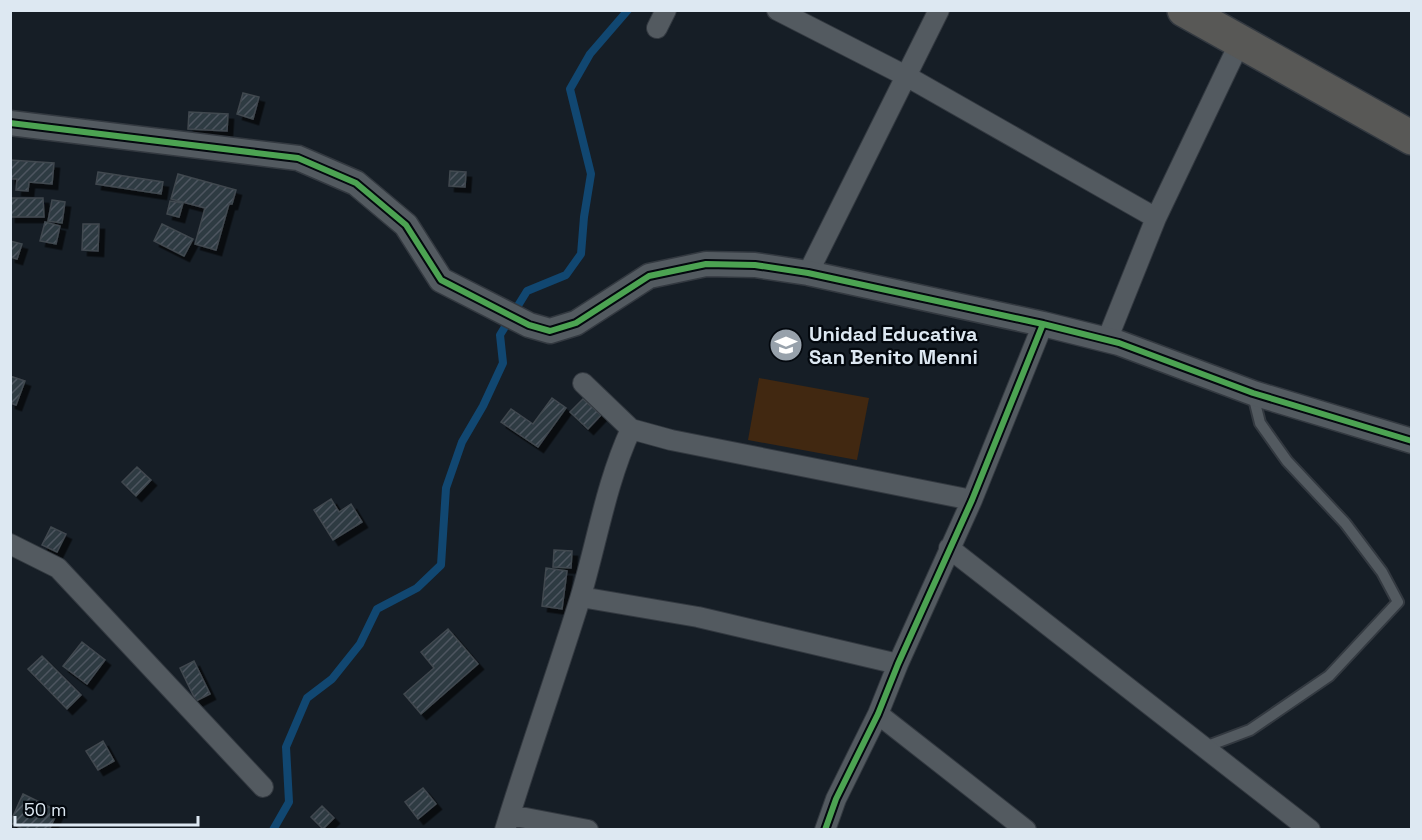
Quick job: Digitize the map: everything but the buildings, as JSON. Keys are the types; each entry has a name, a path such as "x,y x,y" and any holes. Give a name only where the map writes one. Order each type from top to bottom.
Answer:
{"highway":[{"path":"1184,10 1412,138"}],"street":[{"path":"777,10 908,77 1155,218"},
{"path":"808,273 908,77 939,10"},
{"path":"1107,340 1155,218 1240,42"},
{"path":"10,123 298,158 356,183 406,225 441,280 529,325 550,331 576,323 649,276 706,264 755,265 808,273 1107,340 1253,393 1412,441"},
{"path":"825,830 836,800 878,714 972,500 1043,324"},
{"path":"584,383 632,429 671,440 972,500"},
{"path":"588,830 507,822 581,597 609,488 621,452 632,429"},
{"path":"10,544 58,568 263,787"},
{"path":"949,548 1310,830"},
{"path":"581,597 698,617 898,664"},
{"path":"878,714 1026,830"}],"lane":[{"path":"1205,747 1250,730 1329,676 1398,602 1382,572 1345,523 1287,461 1260,423 1253,393"}],"shaded area":[{"path":"759,378 869,398 857,460 748,440"}],"waterway":[{"path":"273,830 289,802 286,747 307,698 332,679 360,644 377,609 417,588 441,565 446,488 462,442 483,406 503,363 500,335 527,291 566,275 581,254 591,174 570,89 590,54 628,10"}],"cycle path":[{"path":"10,123 298,158 356,183 406,225 441,280 529,325 550,331 576,323 649,276 706,264 755,265 808,273 1043,324 1119,343 1253,393 1412,441"},
{"path":"825,830 836,799 878,714 972,500 1043,324"}],"place":[{"name":"Unidad Educativa San Benito Menni","path":"786,345"}]}
